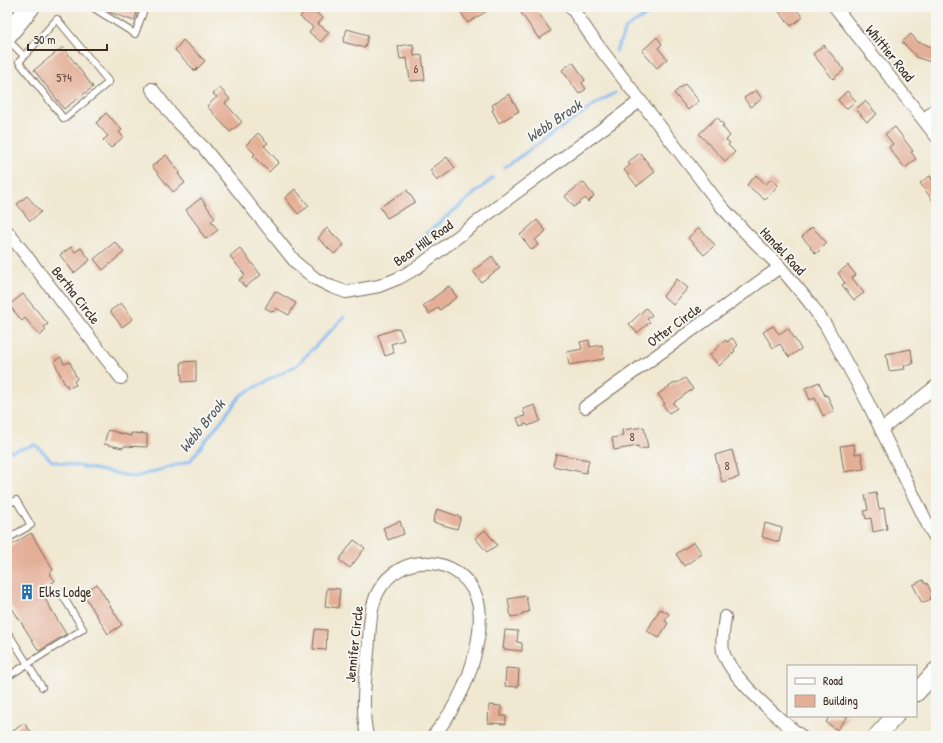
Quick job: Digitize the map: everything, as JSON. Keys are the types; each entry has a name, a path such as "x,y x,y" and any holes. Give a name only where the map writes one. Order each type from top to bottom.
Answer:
{"main road":[{"path":"7,35 30,7"}],"street":[{"name":"Handel Road","path":"571,7 720,206 780,267 810,303 826,326 867,401 936,539"},
{"name":"Whittier Road","path":"835,7 936,136"},
{"name":"Bear Hill Road","path":"152,89 176,120 204,148 298,264 316,279 346,292 379,286 399,278 418,267 640,101"},
{"path":"924,120 936,109"},
{"name":"Bertha Circle","path":"7,231 121,378"},
{"name":"Otter Circle","path":"585,407 780,267"},
{"path":"881,430 936,386"},
{"name":"Jennifer Circle","path":"367,736 363,716 374,602 381,586 393,574 408,565 424,562 445,566 456,571 462,576 473,589 479,605 480,613 478,641 468,681 451,713 433,736"},
{"path":"725,617 723,651 727,659 751,691 770,710 801,736"},
{"path":"917,692 936,671"},
{"path":"877,736 895,717"}],"lane":[{"path":"92,7 135,34 145,7"},
{"path":"57,19 108,82 64,119 19,62 24,56 57,19"},
{"path":"7,39 24,56"},
{"path":"7,505 16,500 31,525 7,539"},
{"path":"7,677 83,629 61,593"},
{"path":"7,631 42,687"}],"building":[{"path":"100,7 139,7 134,21"},
{"path":"308,7 323,18 318,24 329,32 321,42 309,32 313,27 300,17"},
{"path":"467,7 493,7 468,23 460,11"},
{"path":"517,7 534,7 551,31 539,39"},
{"path":"775,7 794,7 803,17 791,26"},
{"path":"347,29 368,35 365,48 343,42"},
{"path":"911,34 919,43 920,42 936,49 934,63 915,57 915,55 902,42"},
{"path":"657,37 662,44 658,48 667,59 657,68 642,51"},
{"path":"183,40 205,61 195,71 175,50"},
{"path":"413,44 414,56 422,55 425,80 410,81 407,58 400,59 398,46"},
{"path":"824,45 844,70 833,79 813,54"},
{"path":"63,47 93,87 64,109 34,70"},
{"path":"573,62 585,80 582,83 586,89 579,94 562,70"},
{"path":"685,84 699,101 688,110 674,93"},
{"path":"220,88 230,99 225,103 242,122 230,132 207,106 217,97 213,94"},
{"path":"756,90 762,99 750,107 744,98"},
{"path":"847,91 856,101 846,109 838,100"},
{"path":"509,94 519,111 499,123 492,110 494,109 492,105"},
{"path":"865,101 877,114 867,122 856,109"},
{"path":"106,113 122,130 119,132 123,137 111,148 103,140 108,136 96,123"},
{"path":"717,117 724,125 722,126 730,136 726,140 730,143 728,145 735,152 725,161 699,134"},
{"path":"895,127 913,151 911,152 916,159 905,168 889,147 893,144 885,134"},
{"path":"258,133 268,143 264,146 279,162 269,172 253,156 255,154 246,145"},
{"path":"640,153 655,172 637,186 624,170 630,165 628,162"},
{"path":"166,155 180,173 178,174 185,183 173,192 152,166"},
{"path":"447,157 455,168 437,181 430,170"},
{"path":"756,175 766,184 771,179 778,185 765,200 747,185"},
{"path":"930,176 936,185 936,205 920,183"},
{"path":"583,182 594,196 588,202 585,198 574,207 565,196"},
{"path":"295,189 309,206 298,214 285,198"},
{"path":"407,190 415,202 387,218 380,207"},
{"path":"27,196 41,212 30,221 17,204"},
{"path":"201,198 215,218 211,221 218,230 206,239 186,210"},
{"path":"537,220 546,231 535,240 538,245 532,250 520,235"},
{"path":"812,227 827,243 816,254 802,237"},
{"path":"327,228 344,245 334,254 318,238"},
{"path":"699,228 715,245 704,255 688,238"},
{"path":"115,242 124,252 103,270 94,259"},
{"path":"71,247 75,252 81,248 90,260 74,273 60,255"},
{"path":"240,248 261,275 245,287 239,280 245,275 230,256"},
{"path":"492,256 500,268 481,282 473,271"},
{"path":"848,265 856,275 852,278 864,293 854,300 842,285 845,283 838,273"},
{"path":"677,279 688,288 673,305 663,296"},
{"path":"449,286 457,297 440,310 438,307 429,314 423,306"},
{"path":"275,291 296,303 289,315 276,308 273,312 265,308"},
{"path":"23,294 48,324 44,327 46,330 40,336 25,318 22,321 9,305"},
{"path":"121,303 133,319 122,327 110,311"},
{"path":"646,308 652,315 647,319 650,322 637,333 629,324"},
{"path":"773,326 779,334 788,328 801,349 789,357 780,344 773,348 763,332"},
{"path":"399,328 404,340 391,344 394,353 385,356 378,335"},
{"path":"732,338 738,345 734,349 735,351 719,366 710,355 725,340 727,342"},
{"path":"589,340 590,347 602,345 604,359 569,365 567,352 582,349 580,342"},
{"path":"911,349 913,364 904,366 905,369 889,371 886,354"},
{"path":"61,357 64,364 70,362 77,379 74,381 76,385 68,388 67,385 65,385 54,361"},
{"path":"196,361 196,381 182,382 181,362"},
{"path":"685,378 693,389 673,403 677,408 669,413 658,394"},
{"path":"819,382 834,411 823,416 815,398 810,400 805,388"},
{"path":"535,405 540,421 528,426 527,424 520,426 517,418 525,416 523,409"},
{"path":"644,427 648,448 639,449 638,446 614,450 612,438 623,436 622,430"},
{"path":"108,430 131,436 131,433 147,434 147,447 124,446 123,448 104,444"},
{"path":"854,444 855,454 861,453 864,469 844,472 840,446"},
{"path":"732,450 739,477 722,482 715,455"},
{"path":"556,454 589,460 586,473 553,466"},
{"path":"876,493 879,509 884,508 887,529 873,532 871,518 866,519 864,511 868,510 865,495"},
{"path":"437,509 461,517 457,529 433,522"},
{"path":"400,521 404,534 388,540 383,528"},
{"path":"765,523 782,528 779,542 762,537"},
{"path":"485,530 497,545 487,552 475,538"},
{"name":"Elks Lodge","path":"31,533 53,570 49,573 55,581 44,588 49,596 45,599 66,634 39,651 7,600 7,548"},
{"path":"354,540 365,548 350,568 339,560"},
{"path":"694,542 702,554 684,566 676,554"},
{"path":"923,580 925,584 927,583 933,596 930,597 931,599 922,603 913,585"},
{"path":"97,584 122,625 108,634 83,593"},
{"path":"327,588 340,589 338,608 325,606"},
{"path":"526,596 529,612 522,613 523,615 511,617 508,599"},
{"path":"660,609 669,614 665,621 668,623 659,638 647,631"},
{"path":"315,629 327,630 326,650 313,649"},
{"path":"505,630 518,631 517,642 522,643 522,651 503,649"},
{"path":"506,668 519,669 518,687 505,686"},
{"path":"489,705 501,706 501,716 506,716 506,724 488,723"},
{"path":"829,717 847,717 837,730 826,722"},
{"path":"24,723 34,736 17,736 13,731"}],"waterway":[{"name":"Webb Brook","path":"616,51 626,28 660,7"},
{"name":"Webb Brook","path":"505,167 600,101 615,93"},
{"name":"Webb Brook","path":"415,243 493,178"},
{"name":"Webb Brook","path":"7,452 36,445 52,461 135,477 190,461 241,395 297,365 344,317"}],"place":[{"name":"Elks Lodge","path":"27,592"}]}
